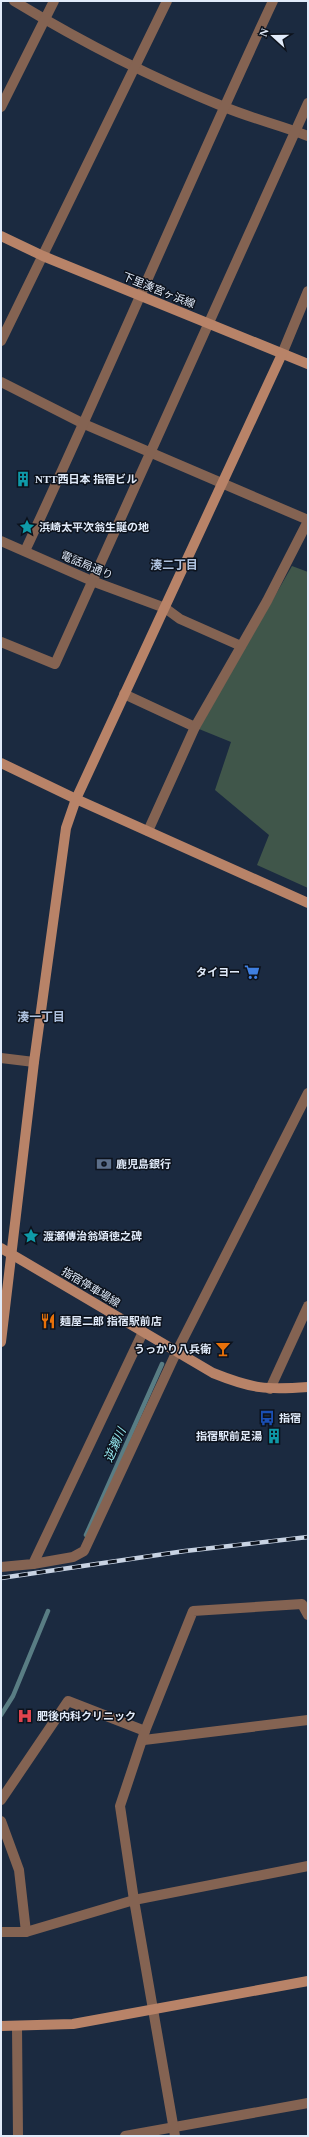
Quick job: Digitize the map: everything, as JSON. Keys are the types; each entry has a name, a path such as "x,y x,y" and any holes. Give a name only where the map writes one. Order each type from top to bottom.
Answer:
{"street":[{"path":"14,1 45,20 136,66 163,82 224,107 308,136"},
{"path":"1,107 54,1"},
{"path":"1,342 167,1"},
{"path":"25,551 142,296 224,107 274,1"},
{"path":"1,642 55,664 308,103"},
{"name":"下里湊宮ヶ浜線","path":"1,236 43,256 308,364"},
{"path":"1,1342 34,1062 66,828 76,799 282,354 308,291"},
{"path":"1,382 84,424 151,451 222,484 308,520 267,601 196,727 148,831"},
{"name":"電話局通り","path":"1,540 92,581 165,608 180,619 241,646"},
{"path":"124,694 196,727"},
{"path":"1,764 308,903"},
{"path":"1,1058 34,1062"},
{"path":"1,1567 33,1564 73,1557 84,1551 176,1353 304,1113 308,1093"},
{"name":"指宿停車場線","path":"1,1248 12,1253 144,1332 176,1353 213,1373 241,1384 270,1389 308,1387"},
{"path":"270,1389 308,1306"},
{"path":"33,1564 144,1332"},
{"path":"174,2132 152,2009 120,1806 144,1735 193,1611 302,1604 308,1615"},
{"path":"1,1800 68,1701 144,1735 308,1720"},
{"path":"1,1821 19,1870 26,1932"},
{"path":"1,1932 26,1932 134,1900 308,1866"},
{"path":"1,2026 73,2024 308,1982"},
{"path":"17,2026 18,2136"},
{"path":"125,2136 174,2132 308,2103"}],"green space":[{"path":"292,566 308,572 308,888 257,865 269,835 215,790 231,742 199,729"}],"waterway":[{"name":"逆瀬川","path":"86,1535 162,1364"},
{"name":"逆瀬川","path":"1,1715 13,1696 48,1611"}],"railway":[{"path":"1,1578 185,1551 308,1537"}],"place":[{"name":"NTT西日本 指宿ビル","path":"23,479"},
{"name":"浜崎太平次翁生誕の地","path":"27,527"},
{"name":"タイヨー","path":"252,972"},
{"name":"鹿児島銀行","path":"104,1164"},
{"name":"渡瀬傳治翁頌徳之碑","path":"31,1236"},
{"name":"麺屋二郎 指宿駅前店","path":"48,1321"},
{"name":"うっかり八兵衛","path":"223,1349"},
{"name":"指宿","path":"267,1418"},
{"name":"指宿駅前足湯","path":"274,1436"},
{"name":"肥後内科クリニック","path":"25,1716"}],"district":[{"name":"湊二丁目","path":"174,565"},
{"name":"湊一丁目","path":"41,1017"}]}
